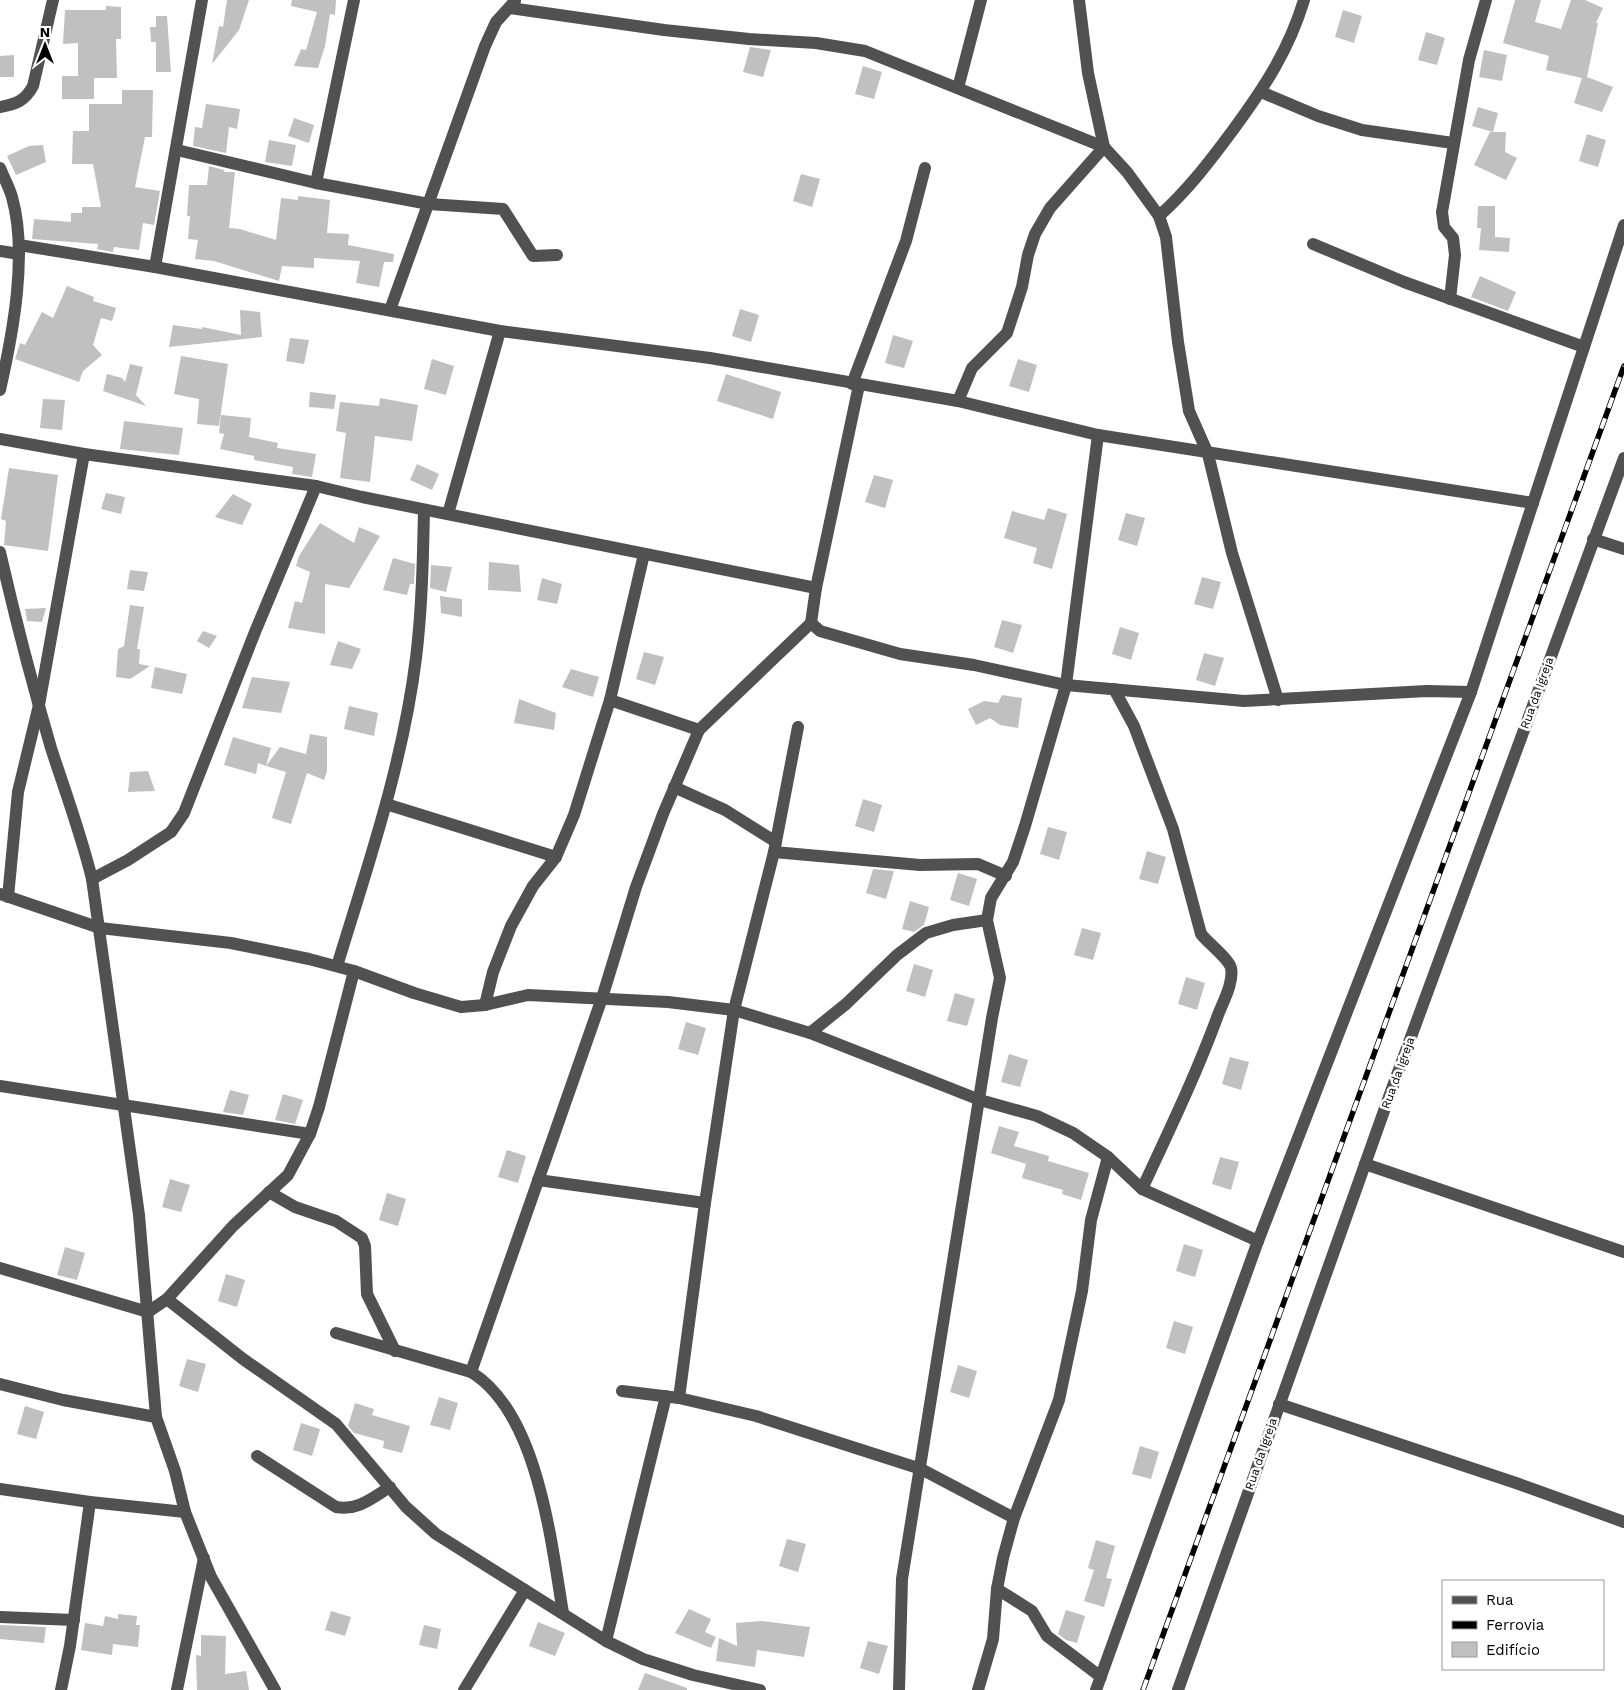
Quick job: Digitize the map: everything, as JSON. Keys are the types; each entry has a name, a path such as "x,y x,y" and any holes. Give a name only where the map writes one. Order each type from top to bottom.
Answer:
{"street":[{"path":"0,107 17,104 28,96 53,0"},
{"path":"155,267 202,0"},
{"path":"316,183 354,0"},
{"path":"958,88 981,0"},
{"path":"1079,0 1088,73 1104,147"},
{"path":"1159,216 1188,189 1262,92 1295,30 1304,0"},
{"path":"1450,299 1455,256 1453,238 1444,227 1442,212 1469,60 1486,0"},
{"path":"390,310 485,46 496,22 513,4 664,30 816,43 865,51 1104,147 1127,172 1159,216 1166,237 1178,342 1189,411 1208,454 1232,553 1278,700"},
{"path":"1262,92 1318,116 1362,130 1453,143"},
{"path":"958,401 972,368 1007,333 1019,296 1028,255 1036,234 1047,215 1104,147"},
{"path":"177,150 316,183 429,204 503,209 533,256 557,255"},
{"path":"0,168 12,197 19,249 17,284 0,390"},
{"path":"471,1372 602,998 636,887 674,788 699,730 811,623 816,588 856,385 906,241 925,168"},
{"path":"1096,1690 1258,1241 1471,692 1624,225"},
{"path":"1313,244 1450,299 1584,347"},
{"path":"0,251 19,249 155,267 500,331 710,358 856,385 958,401 1098,435 1208,454 1307,466 1533,503"},
{"path":"448,514 500,331"},
{"path":"900,1690 902,1579 1000,978 987,920 991,898 1006,876 1025,826 1066,685 1098,435"},
{"path":"0,439 84,454 316,486 424,510 816,588"},
{"path":"84,454 39,705 18,792 4,896 100,928 231,943 337,966 461,1007 485,1006 528,995 668,1002 734,1010 810,1033 980,1100 1037,1116 1073,1133 1108,1158 1142,1189 1258,1241"},
{"name":"Rua da Igreja","path":"1178,1690 1365,1164 1624,458"},
{"path":"92,879 128,860 171,832 184,813 255,632 316,486"},
{"path":"337,966 386,804 403,733 416,658 421,598 424,510"},
{"path":"1593,539 1624,549"},
{"path":"0,552 39,705 82,838 92,879 139,1215 156,1417 175,1471 185,1512 204,1555 211,1577 274,1690"},
{"path":"485,1006 493,972 511,926 533,886 556,857 574,815 610,700 644,554"},
{"path":"811,623 820,631 832,636 900,654 974,664 1066,685 1244,701 1427,691 1471,692"},
{"path":"1114,689 1134,726 1174,829 1201,934 1211,948 1226,958 1231,968 1229,984 1199,1068 1142,1189"},
{"path":"610,700 699,730"},
{"path":"680,1398 705,1203 734,1010 775,847 798,727"},
{"path":"674,788 725,810 775,847 920,865 978,864 1006,876"},
{"path":"386,804 556,857"},
{"path":"810,1033 846,1004 897,955 926,933 952,925 987,920"},
{"path":"148,1312 167,1299 233,1226 288,1175 310,1134 319,1108 354,971"},
{"path":"0,1086 310,1134"},
{"path":"978,1690 993,1639 997,1590 1003,1558 1014,1518 1059,1400 1082,1291 1091,1220 1108,1158"},
{"path":"1365,1164 1624,1252"},
{"path":"538,1180 705,1203"},
{"path":"269,1192 295,1207 336,1222 362,1238 365,1246 367,1294 395,1351"},
{"path":"0,1268 148,1312"},
{"path":"167,1299 243,1359 336,1424 406,1507 436,1534 606,1641 643,1658 693,1675 760,1690"},
{"path":"336,1333 471,1372 480,1378 505,1407 531,1455 551,1540 563,1613"},
{"path":"0,1384 63,1400 156,1417"},
{"path":"622,1391 680,1398 756,1416 921,1469 1014,1518"},
{"path":"606,1641 666,1396"},
{"path":"1279,1404 1516,1483 1624,1522"},
{"path":"256,1456 336,1507 346,1509 358,1507 390,1487"},
{"path":"0,1489 90,1502 185,1512"},
{"path":"61,1690 74,1620 90,1502"},
{"path":"177,1690 204,1555"},
{"path":"464,1690 525,1590"},
{"path":"997,1590 1032,1611 1047,1636 1101,1677"},
{"path":"0,1617 74,1620"}],"building":[{"path":"227,0 249,0 239,30 212,64 219,26 223,27"},
{"path":"292,0 336,0 335,15 330,14 325,46 318,68 294,66 301,49 306,50 317,12 291,6"},
{"path":"1515,0 1541,0 1535,22 1561,29 1571,0 1585,0 1603,8 1596,23 1598,23 1587,77 1613,87 1602,112 1574,103 1582,78 1546,70 1549,56 1503,43"},
{"path":"106,6 121,7 121,39 116,39 117,78 94,78 94,99 62,99 62,76 78,76 78,43 63,44 65,10 106,10"},
{"path":"1343,10 1362,16 1354,43 1335,37"},
{"path":"156,16 167,16 171,72 156,72 156,42 151,42 150,27 156,27"},
{"path":"1426,32 1445,38 1437,65 1418,60"},
{"path":"750,47 771,50 763,77 743,72"},
{"path":"1484,50 1507,55 1502,81 1479,77"},
{"path":"14,55 14,77 0,77 0,56"},
{"path":"863,66 882,72 874,99 855,94"},
{"path":"122,90 153,90 152,137 145,137 135,187 160,191 154,225 143,223 139,250 114,247 113,252 97,249 98,244 32,239 34,219 71,222 71,213 82,213 82,207 101,207 93,164 72,164 73,131 89,131 89,104 122,104"},
{"path":"206,104 240,109 237,129 229,127 226,153 193,146 195,127 202,128"},
{"path":"1478,107 1498,113 1493,132 1472,126"},
{"path":"294,118 314,125 309,143 288,136"},
{"path":"1490,132 1506,132 1505,152 1517,158 1506,180 1474,165"},
{"path":"1587,134 1606,140 1598,167 1579,161"},
{"path":"269,140 296,145 292,166 265,162"},
{"path":"43,145 46,162 16,175 7,156 29,146"},
{"path":"209,166 224,170 224,172 235,172 229,228 240,229 276,240 281,198 298,200 298,196 330,200 327,233 349,234 348,245 394,254 393,262 384,262 379,287 356,283 360,261 314,258 314,268 282,266 279,281 214,261 195,259 198,240 188,239 190,216 187,216 189,185 207,185"},
{"path":"801,174 820,179 812,207 793,201"},
{"path":"1478,206 1495,206 1495,237 1510,238 1509,252 1479,250 1481,228 1477,228"},
{"path":"1480,276 1516,292 1508,311 1471,297"},
{"path":"67,286 94,297 93,301 116,308 112,321 101,318 93,345 102,355 83,371 79,382 15,359 20,343 25,345 42,312 53,318"},
{"path":"740,309 759,315 751,342 732,336"},
{"path":"240,310 260,312 262,337 169,347 173,325 202,329 202,327 241,335"},
{"path":"893,335 913,341 904,368 885,363"},
{"path":"290,338 309,340 304,364 286,361"},
{"path":"181,356 228,364 219,426 197,424 199,399 174,394"},
{"path":"432,359 454,366 446,395 424,389"},
{"path":"1018,359 1037,365 1029,392 1009,386"},
{"path":"130,364 143,367 136,395 146,406 103,391 107,374 122,378 125,382"},
{"path":"726,374 781,392 773,419 717,401"},
{"path":"310,392 336,395 334,409 309,407"},
{"path":"380,398 418,405 412,441 375,436 370,482 340,478 346,433 336,431 340,402 379,406"},
{"path":"43,399 65,400 62,430 40,428"},
{"path":"221,415 251,418 249,437 278,443 277,448 316,454 312,477 292,474 293,467 254,460 254,456 220,449 224,434 219,433"},
{"path":"124,421 183,428 179,455 120,449"},
{"path":"417,464 439,474 432,490 410,480"},
{"path":"9,468 58,475 48,551 4,545 6,521 1,519"},
{"path":"874,475 893,480 885,508 865,502"},
{"path":"106,493 125,497 121,514 101,509"},
{"path":"233,494 252,504 242,525 215,517"},
{"path":"1048,508 1067,514 1052,569 1033,563 1037,548 1004,538 1012,511 1044,520"},
{"path":"1126,513 1145,518 1137,546 1118,540"},
{"path":"320,523 354,543 359,527 380,536 349,588 325,584 325,634 288,628 295,601 302,603 310,572 296,566 299,556"},
{"path":"393,558 415,564 414,584 410,584 407,595 383,590"},
{"path":"489,562 519,565 521,592 488,590"},
{"path":"431,565 452,567 446,592 430,588"},
{"path":"130,570 148,572 144,591 127,589"},
{"path":"1202,577 1221,582 1213,609 1194,604"},
{"path":"542,578 562,584 557,604 537,600"},
{"path":"440,596 462,599 462,617 441,613"},
{"path":"130,605 144,607 137,649 140,649 139,664 150,666 130,679 116,677 118,649 124,646"},
{"path":"46,608 42,622 27,621 25,609"},
{"path":"1002,620 1022,625 1013,653 994,647"},
{"path":"1120,627 1139,633 1131,660 1112,654"},
{"path":"203,631 217,636 209,648 197,641"},
{"path":"338,641 361,649 352,669 330,665"},
{"path":"644,652 664,657 655,685 636,679"},
{"path":"1204,653 1224,658 1215,686 1196,680"},
{"path":"155,667 187,674 182,694 151,688"},
{"path":"571,669 599,677 593,697 562,687"},
{"path":"252,677 290,682 281,713 242,708"},
{"path":"1002,695 1022,698 1018,728 1000,725 990,718 976,725 968,709 984,701 998,703"},
{"path":"519,699 556,713 554,730 514,723"},
{"path":"349,706 378,713 374,736 344,729"},
{"path":"310,734 327,737 327,771 324,780 307,773 291,824 272,818 286,772 266,766 280,747 306,754"},
{"path":"233,737 271,748 266,766 258,763 256,774 224,765"},
{"path":"148,771 155,791 128,792 130,772"},
{"path":"863,799 882,805 874,832 855,826"},
{"path":"1048,827 1067,832 1059,860 1040,854"},
{"path":"1147,851 1166,857 1158,884 1139,879"},
{"path":"873,869 894,871 886,899 866,893"},
{"path":"958,873 977,879 969,906 950,900"},
{"path":"910,901 929,907 924,925 914,932 902,929"},
{"path":"1082,928 1101,933 1093,960 1074,955"},
{"path":"914,964 933,970 925,997 906,991"},
{"path":"1186,977 1205,983 1197,1010 1178,1004"},
{"path":"955,993 975,999 967,1026 947,1021"},
{"path":"686,1022 706,1028 698,1055 678,1049"},
{"path":"1009,1054 1028,1060 1020,1087 1001,1082"},
{"path":"1230,1057 1249,1062 1241,1090 1222,1084"},
{"path":"230,1090 249,1095 243,1115 223,1112"},
{"path":"283,1094 303,1100 295,1124 275,1120"},
{"path":"999,1126 1019,1132 1014,1146 1049,1156 1048,1161 1089,1173 1081,1200 1062,1194 1063,1190 1022,1178 1026,1164 991,1153"},
{"path":"507,1150 526,1156 518,1183 498,1177"},
{"path":"1220,1157 1239,1162 1231,1190 1212,1184"},
{"path":"170,1179 190,1185 181,1212 162,1207"},
{"path":"387,1193 406,1199 398,1226 379,1220"},
{"path":"1184,1244 1203,1250 1195,1277 1176,1271"},
{"path":"65,1247 85,1253 77,1280 57,1275"},
{"path":"226,1274 245,1280 237,1307 218,1301"},
{"path":"1174,1321 1193,1327 1185,1354 1166,1348"},
{"path":"187,1359 206,1364 198,1392 179,1386"},
{"path":"958,1365 977,1371 969,1398 950,1392"},
{"path":"439,1397 458,1403 450,1430 430,1425"},
{"path":"355,1403 374,1409 372,1415 410,1426 402,1453 383,1448 384,1441 354,1433 348,1426"},
{"path":"25,1406 44,1412 36,1439 17,1434"},
{"path":"301,1423 320,1429 312,1456 293,1450"},
{"path":"1140,1446 1159,1452 1151,1479 1132,1474"},
{"path":"787,1539 806,1544 798,1572 779,1566"},
{"path":"1096,1540 1115,1546 1106,1578 1112,1579 1104,1607 1084,1601 1094,1570 1088,1568"},
{"path":"689,1609 711,1619 705,1632 716,1637 711,1648 675,1633"},
{"path":"1066,1610 1085,1616 1077,1643 1066,1640 1058,1634"},
{"path":"331,1611 351,1617 345,1636 325,1630"},
{"path":"118,1614 137,1616 136,1625 140,1625 138,1647 113,1644 112,1655 81,1650 85,1623 103,1626 105,1616 118,1619"},
{"path":"761,1621 810,1627 804,1657 757,1650 755,1667 716,1661 719,1638 737,1646 736,1623"},
{"path":"538,1622 565,1633 555,1656 529,1646"},
{"path":"0,1625 46,1627 44,1643 0,1639"},
{"path":"424,1625 441,1629 437,1649 419,1645"},
{"path":"201,1635 226,1636 225,1674 246,1671 249,1690 197,1690 196,1655 201,1656"},
{"path":"868,1641 888,1646 879,1674 860,1668"},
{"path":"645,1673 687,1688 687,1690 638,1690"}],"railway":[{"path":"1143,1690 1624,366"}]}
